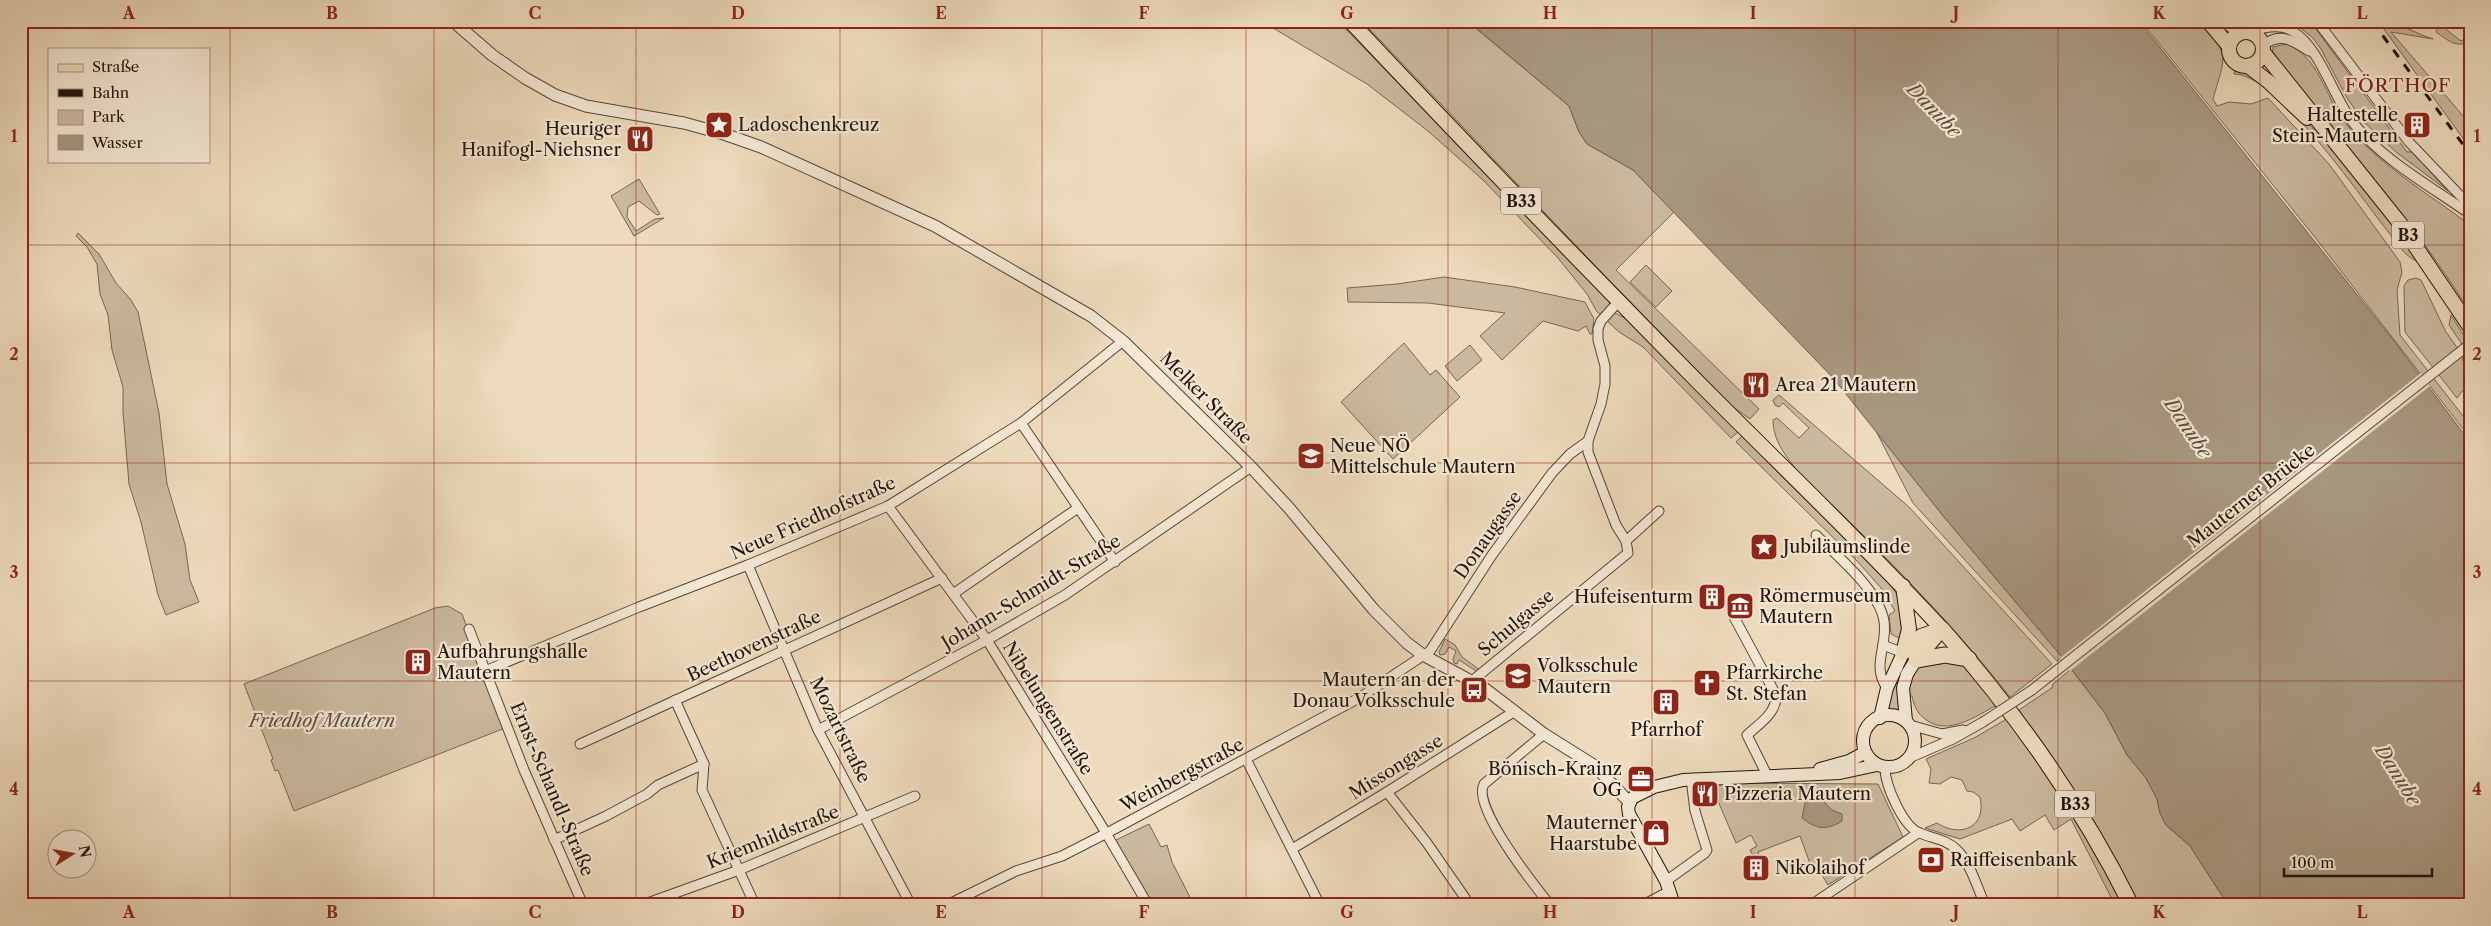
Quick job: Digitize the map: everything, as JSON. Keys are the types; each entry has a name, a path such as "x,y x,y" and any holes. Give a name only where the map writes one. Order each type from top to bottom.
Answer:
{"highway":[{"name":"B33","path":"1942,629 2009,709 2066,790 2093,833 2132,905"},
{"path":"1910,656 1945,655 1969,659"}],"main road":[{"name":"B33","path":"1350,21 1620,301 1902,586 1942,629"},
{"name":"B3","path":"2208,21 2229,46 2233,60 2237,64 2248,66 2269,82 2339,148"},
{"name":"B3","path":"2226,21 2245,32 2257,36 2263,49 2399,222 2470,327"},
{"path":"2229,46 2233,38 2245,32"},
{"path":"2248,66 2258,61 2263,49"},
{"path":"1674,905 1668,886 1629,814 1629,802 1654,787 1695,778 1840,773 1881,766 1909,758 1915,742 1908,723 1903,688 1910,656 1909,619 1902,586"},
{"path":"1880,718 1887,688 1910,656 1942,629"},
{"path":"1881,766 1869,760 1864,753 1865,731 1874,721 1880,718 1892,716 1908,723"},
{"path":"1805,774 1849,761 1864,753"}],"street":[{"name":"Melker Straße","path":"453,21 492,56 555,95 586,106 684,123 761,147 935,226 1091,316 1123,341 1250,467 1300,521 1374,610 1407,643 1423,655 1472,681 1544,734 1595,766 1629,802"},
{"path":"2318,21 2409,142 2470,206"},
{"path":"2245,32 2268,27 2284,27 2298,35 2313,54 2340,103 2357,127 2391,158 2470,214"},
{"path":"2263,49 2272,39 2286,38 2313,54"},
{"path":"1620,301 1601,321 1598,329 1598,340 1605,366 1605,384 1601,404 1588,441 1588,452 1606,500 1626,541 1659,511"},
{"name":"Neue Friedhofstraße","path":"485,670 748,565 888,506 1021,423 1123,341"},
{"name":"Mauterner Brücke","path":"1909,758 1953,739 2032,690 2470,344"},
{"path":"1021,423 1115,562"},
{"name":"Donaugasse","path":"1423,655 1432,649 1492,555 1552,473 1570,454 1588,441"},
{"name":"Johann-Schmidt-Straße","path":"818,730 987,640 1064,595 1115,562 1250,467"},
{"name":"Nibelungenstraße","path":"888,506 987,640 1107,833 1148,905"},
{"path":"953,594 1078,508"},
{"path":"1816,535 1876,601 1884,621 1883,645 1879,668 1880,676 1887,688"},
{"name":"Schulgasse","path":"1472,681 1628,553 1626,541"},
{"name":"Mozartstraße","path":"748,565 818,730 911,905"},
{"name":"Beethovenstraße","path":"580,744 942,578"},
{"path":"1734,617 1776,695 1777,703 1773,711 1746,735 1767,775"},
{"name":"Ernst-Schandl-Straße","path":"469,629 554,840 583,905"},
{"path":"1883,645 1910,656"},
{"name":"Weinbergstraße","path":"947,905 1016,871 1062,856 1107,833 1359,698 1423,655"},
{"path":"675,700 704,764 702,790 755,905"},
{"name":"Missongasse","path":"1292,849 1388,792 1515,711"},
{"path":"1908,723 1942,734 1980,724"},
{"path":"1544,734 1484,784 1480,790 1483,804 1503,840 1550,905"},
{"path":"1246,759 1320,905"},
{"path":"554,840 606,816 648,794 658,785 704,764"},
{"path":"1881,766 1904,820 1918,833 1940,838 1959,852 1966,861 1985,905"},
{"path":"1643,905 1668,886 1707,850 1695,811 1692,787 1695,778"},
{"path":"1388,792 1427,843 1470,905"},
{"name":"Kriemhildstraße","path":"642,905 738,870 915,796"},
{"path":"1810,905 1825,901 1918,833"}],"green space":[{"path":"1267,21 1338,21 1610,304 1600,314 1597,312 1587,294 1558,258 1483,180 1428,131 1367,84 1268,25"},
{"path":"1362,21 1467,21 1569,106 1579,132 1587,144 1633,170 1674,212 1616,270 1759,409 1750,419 1732,406 1607,278"},
{"path":"2141,21 2203,21 2218,43 2223,58 2213,99 2217,106 2229,102 2251,104 2268,98 2329,164 2400,262 2402,272 2397,290 2400,335 2470,425 2470,438 2314,236"},
{"path":"2292,21 2310,21 2407,152 2412,152 2448,191 2396,152 2364,122 2347,98 2321,49 2313,38"},
{"path":"2378,21 2399,25 2433,39 2391,32 2470,124 2470,148"},
{"path":"2430,21 2435,21 2461,41 2470,35 2470,41 2456,44 2448,40 2436,32 2438,27"},
{"path":"2286,44 2297,49 2306,57 2320,77 2337,111 2356,136 2386,164 2470,225 2470,312 2425,245 2400,212 2272,55 2273,47"},
{"path":"2235,69 2249,75 2262,84 2313,128 2350,170 2418,261 2409,257 2400,248 2337,165 2294,114 2272,93 2252,79 2234,74"},
{"path":"639,179 660,214 657,215 639,201 628,207 627,217 636,231 655,219 664,218 634,236 611,196"},
{"path":"78,233 99,254 116,283 131,300 138,312 159,413 167,484 185,544 190,580 199,602 166,615 158,595 141,522 129,484 123,412 123,387 112,350 108,315 100,294 97,264 87,247 76,236"},
{"path":"1646,265 1672,291 1656,307 1630,282"},
{"path":"1444,277 1515,287 1585,302 1594,319 1592,334 1590,334 1586,326 1578,331 1543,321 1502,360 1480,336 1505,313 1428,303 1348,302 1347,288 1397,284"},
{"path":"2416,278 2421,280 2446,332 2461,353 2464,364 2464,389 2457,398 2405,332 2404,286 2408,280"},
{"path":"1615,313 1632,322 1738,432 1731,438 1643,347 1619,332 1607,321"},
{"path":"2451,315 2470,345 2470,363 2466,350 2449,325"},
{"path":"1404,343 1430,375 1436,370 1460,397 1393,459 1341,402"},
{"path":"1470,345 1482,360 1457,381 1445,366"},
{"path":"1779,395 1909,507 2052,664 2010,697 1935,609 1798,472 1785,454 1775,435 1773,420 1777,418 1799,438 1809,428 1783,403 1779,407 1775,405 1773,400"},
{"path":"1876,431 1944,517 2062,657 2057,661 1913,503"},
{"path":"1742,436 1881,573 1900,602 1903,617 1903,637 1899,638 1891,634 1889,615 1895,611 1882,589 1858,562 1736,442"},
{"name":"Friedhof Mautern","path":"448,606 462,614 505,728 294,811 278,770 275,771 271,760 273,759 244,684 435,608"},
{"path":"1445,639 1455,645 1462,657 1480,670 1476,671 1459,660 1457,664 1454,663 1453,659 1456,651 1449,647 1445,654 1440,655 1439,652"},
{"path":"1954,661 1963,666 1997,705 1962,723 1943,726 1934,724 1920,714 1912,696 1907,696 1911,675 1919,665"},
{"path":"2071,669 2105,713 2127,755 2146,778 2157,799 2160,813 2166,825 2190,846 2228,905 2139,905 2099,830 2019,710 2053,687 2052,685"},
{"path":"1898,678 1899,712 1889,710 1889,696"},
{"path":"2008,718 2062,793 2124,905 2115,905 2071,819 2054,830 2045,815 2020,831 2012,819 1960,839 1925,828 1937,823 1954,830 1963,830 1976,823 1981,808 1980,797 1973,792 1967,791 1962,780 1951,777 1940,784 1929,783 1931,769 1926,759 1976,737"},
{"path":"1716,783 1878,784 1903,837 1828,885 1819,870 1812,869 1800,836 1758,852 1760,859 1756,861 1750,850 1757,846 1751,835 1736,843 1711,785"},
{"path":"1149,824 1161,847 1167,845 1172,862 1194,905 1152,905 1114,841"}],"water":[{"name":"Danube","path":"1468,21 2139,21 2394,341 2470,442 2470,905 2228,905 2190,846 2166,825 2160,813 2157,799 2146,778 2127,755 2105,713 2062,657 1944,517 1834,379 1633,170 1587,144 1579,132 1569,106"},
{"path":"1811,799 1823,801 1832,810 1842,814 1842,821 1826,827 1812,825 1807,822 1802,818 1805,803"}],"pier":[{"path":"2421,373 2430,386 2070,671 2060,658"}],"railway":[{"path":"2372,21 2470,154"}],"place":[{"name":"Ladoschenkreuz","path":"719,125"},
{"name":"Haltestelle Stein-Mautern","path":"2417,125"},
{"name":"Heuriger Hanifogl-Niehsner","path":"640,139"},
{"name":"Area 21 Mautern","path":"1756,385"},
{"name":"Neue NÖ Mittelschule Mautern","path":"1311,456"},
{"name":"Jubiläumslinde","path":"1764,547"},
{"name":"Hufeisenturm","path":"1712,597"},
{"name":"Römermuseum Mautern","path":"1740,606"},
{"name":"Aufbahrungshalle Mautern","path":"418,662"},
{"name":"Volksschule Mautern","path":"1518,676"},
{"name":"Pfarrkirche St. Stefan","path":"1707,683"},
{"name":"Mautern an der Donau Volksschule","path":"1474,690"},
{"name":"Pfarrhof","path":"1666,702"},
{"name":"Bönisch-Krainz OG","path":"1641,779"},
{"name":"Pizzeria Mautern","path":"1705,794"},
{"name":"Mauterner Haarstube","path":"1656,833"},
{"name":"Raiffeisenbank","path":"1931,860"},
{"name":"Nikolaihof","path":"1756,868"}],"district":[{"name":"FÖRTHOF","path":"2398,85"}]}
